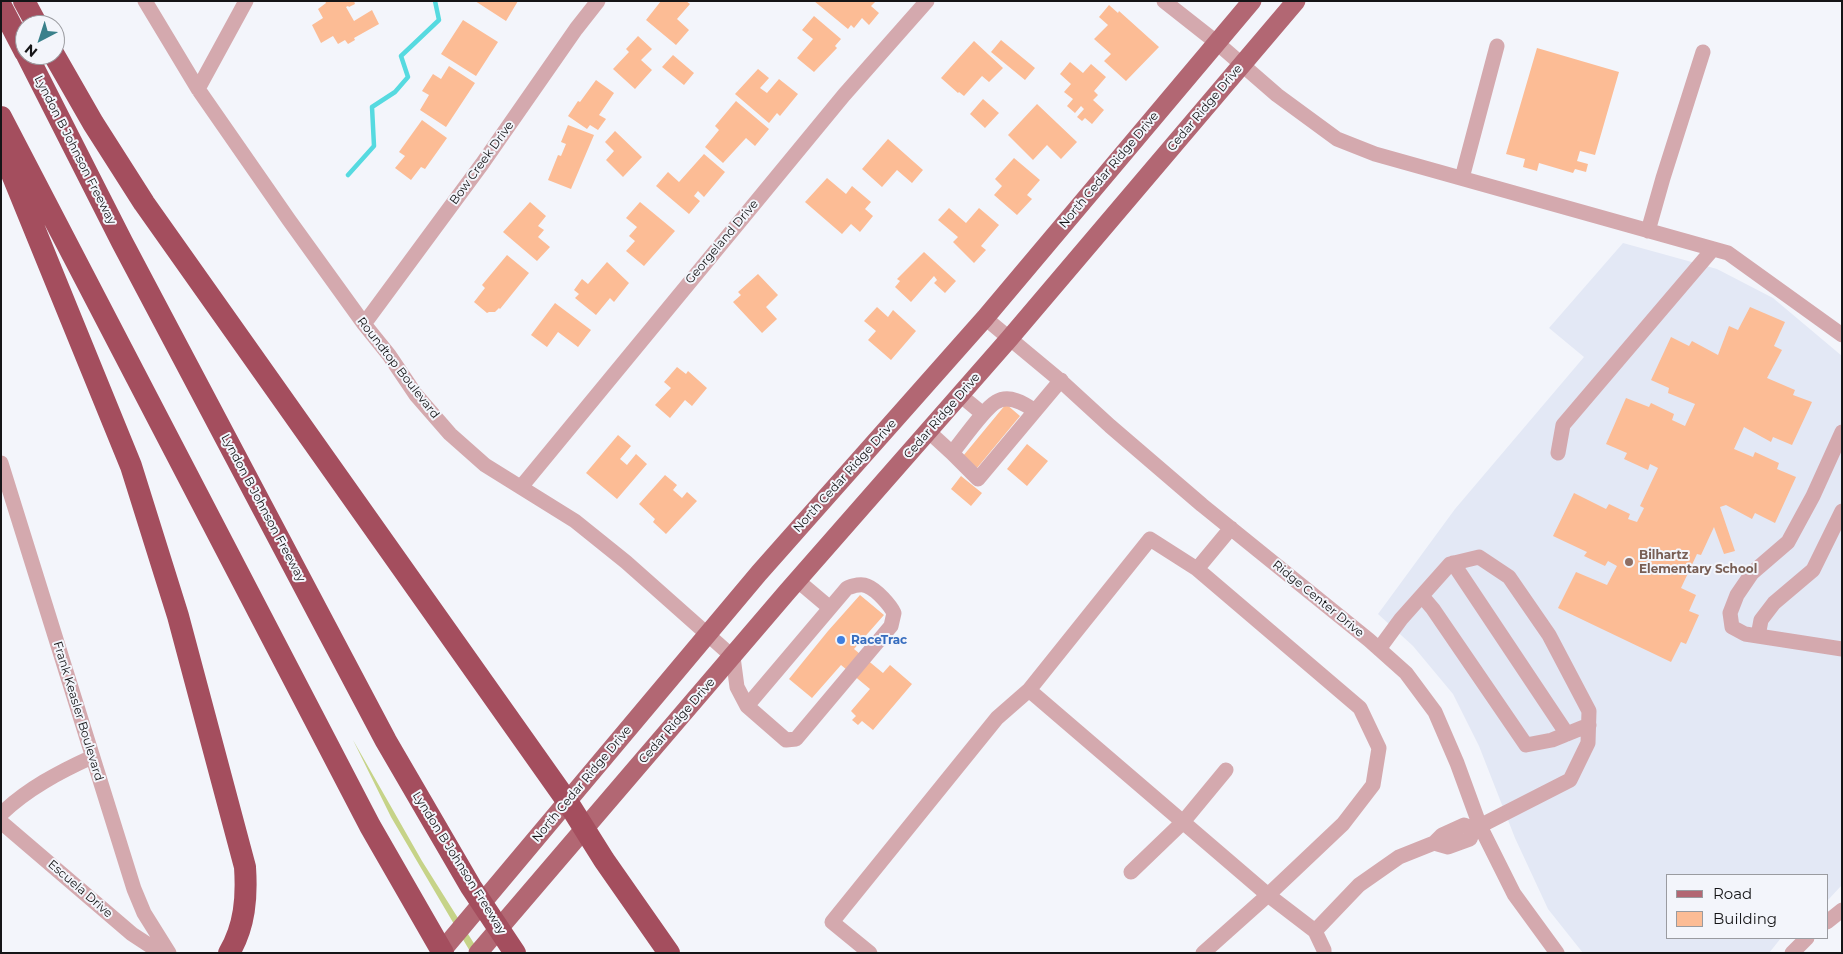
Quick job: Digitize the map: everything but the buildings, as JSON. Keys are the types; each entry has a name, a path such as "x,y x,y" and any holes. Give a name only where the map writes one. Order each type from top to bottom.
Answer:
{"highway":[{"path":"24,1 32,15"},
{"name":"Lyndon B Johnson Freeway","path":"1,6 15,32"},
{"name":"Lyndon B Johnson Freeway","path":"32,65 122,242 386,741 471,887 514,953"},
{"path":"60,65 93,123 144,203 567,801 604,860 669,953"},
{"path":"1,117 370,826 441,953"},
{"path":"1,146 130,466 178,616 245,867 247,894 243,919 234,945 229,953"}],"main road":[{"name":"North Cedar Ridge Drive","path":"441,953 766,565 984,318 1252,1"},
{"name":"Cedar Ridge Drive","path":"584,827 1009,339 1296,1"},
{"path":"478,953 560,858 584,827"}],"street":[{"name":"Roundtop Boulevard","path":"145,1 198,88 289,220 364,324 389,355 416,395 450,434 485,465 575,521 626,562 733,657"},
{"path":"198,88 246,1"},
{"name":"Bow Creek Drive","path":"364,324 476,172 576,29 598,1"},
{"name":"Georgeland Drive","path":"521,487 844,95 928,1"},
{"path":"1164,1 1277,94 1337,139 1375,154 1728,253 1842,335"},
{"path":"1462,178 1497,46"},
{"path":"1648,231 1702,52"},
{"path":"1558,454 1563,425 1713,249"},
{"name":"Ridge Center Drive","path":"984,318 1061,380 1110,426 1406,673 1434,712 1457,763 1477,827 1514,894 1557,953"},
{"path":"928,431 978,479 1061,380"},
{"path":"960,395 984,414"},
{"path":"952,453 996,401 1008,399 1021,401 1035,411"},
{"path":"1842,432 1813,496 1788,542 1752,573 1737,594 1730,613 1732,627 1745,634 1842,649"},
{"name":"Frank Keasler Boulevard","path":"1,463 134,889 144,913 169,953"},
{"path":"1758,636 1761,620 1774,603 1812,570 1842,511"},
{"path":"1197,569 1231,528"},
{"path":"870,953 832,922 996,718 1029,690 1150,539 1197,569 1360,708 1379,748 1373,785 1344,824 1203,953"},
{"path":"1315,931 1359,885 1399,857 1434,843 1448,847 1470,839 1477,827 1570,780 1588,742 1589,711 1549,635 1509,577 1479,557 1450,564 1379,649"},
{"path":"1453,563 1567,734"},
{"path":"798,581 830,608"},
{"path":"733,657 737,687 747,706 786,740 796,740 890,626 894,613 890,605 867,586 857,585 847,588 747,706"},
{"path":"1422,596 1434,609 1526,745 1552,740 1588,725"},
{"path":"1029,690 1268,895 1315,931 1324,953"},
{"path":"1,814 17,799 32,789 64,770 92,757"},
{"path":"1131,872 1183,822 1226,770"},
{"name":"Escuela Drive","path":"1,822 132,934 160,953"},
{"path":"1828,921 1842,910"},
{"path":"1792,953 1806,939"}],"shaded area":[{"name":"Bilhartz Elementary School","path":"1623,243 1717,269 1773,298 1842,356 1842,885 1828,900 1828,874 1666,874 1666,939 1780,939 1769,953 1583,953 1548,909 1515,838 1479,746 1453,694 1413,646 1378,614 1455,509 1584,357 1549,328"}],"green space":[{"path":"353,740 422,861 480,953 471,953 391,817"}],"waterway":[{"path":"348,175 374,146 372,107 395,92 408,77 401,56 439,20 435,1"}],"place":[{"name":"Bilhartz Elementary School","path":"1629,562"},
{"name":"RaceTrac","path":"841,640"}]}
